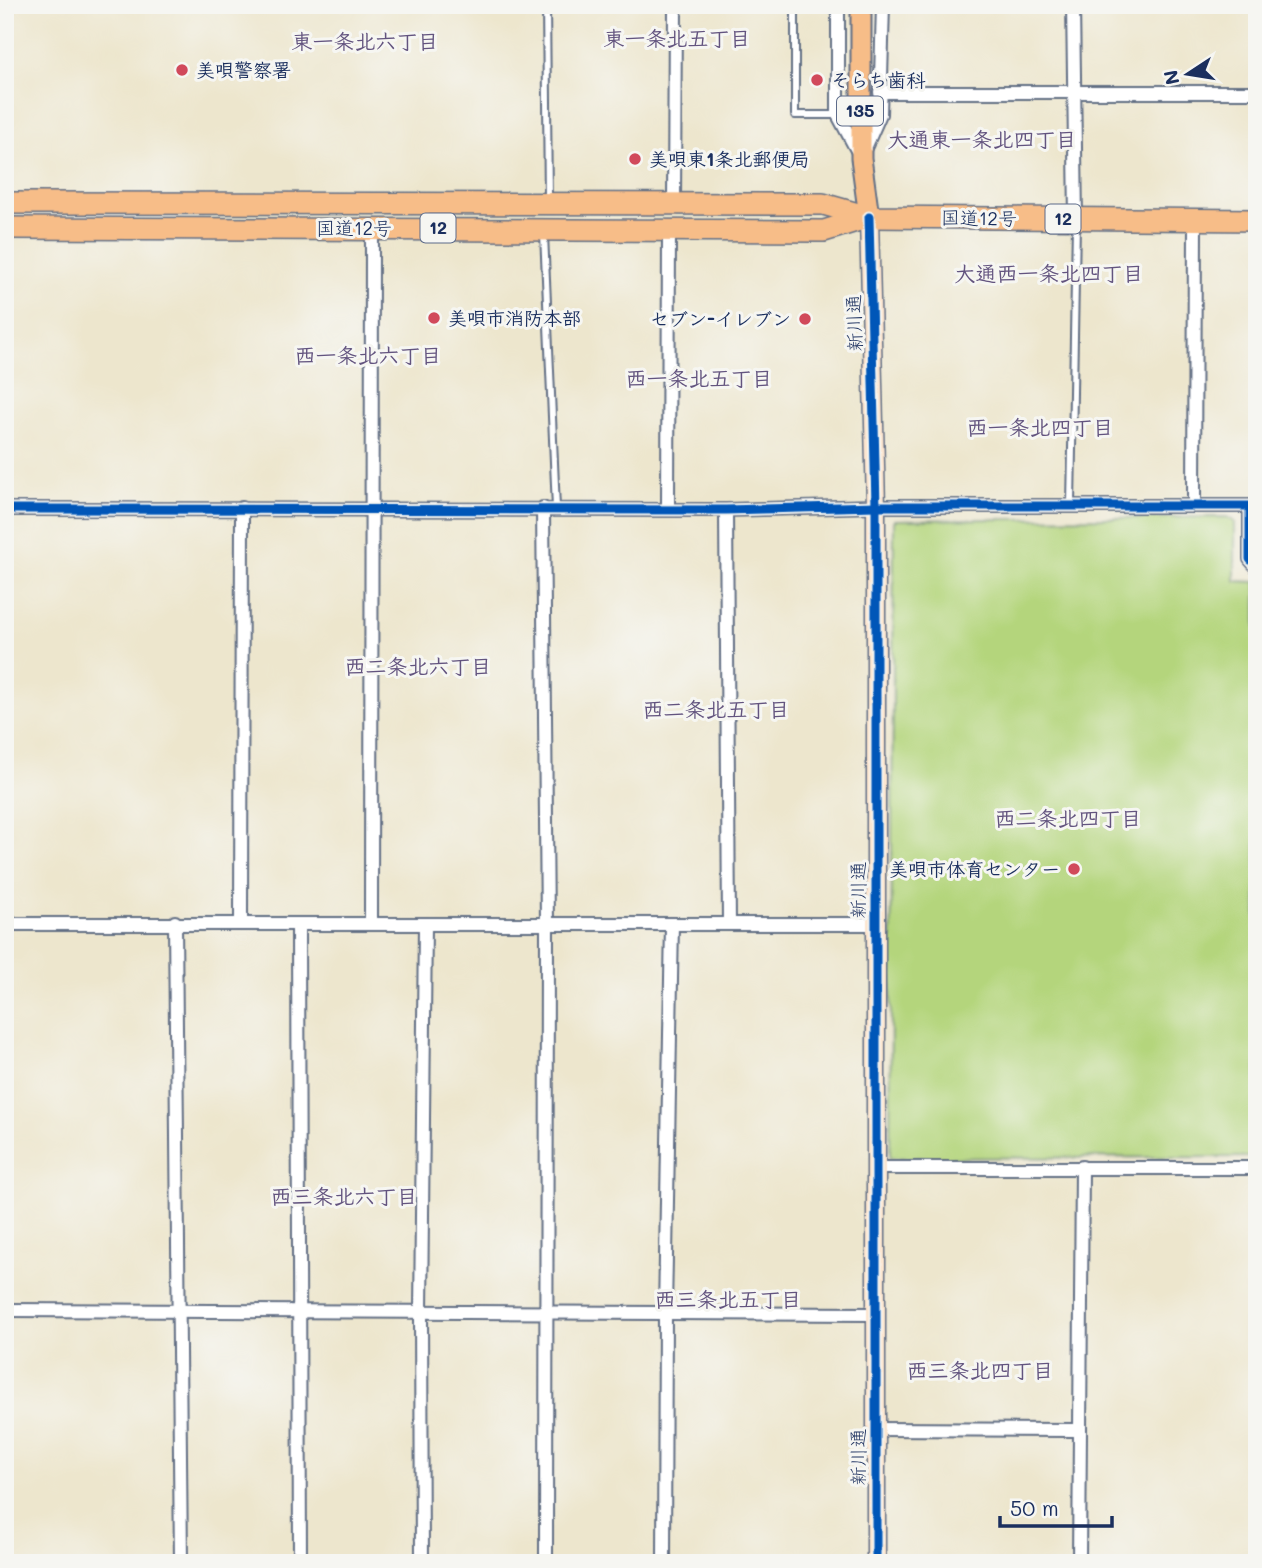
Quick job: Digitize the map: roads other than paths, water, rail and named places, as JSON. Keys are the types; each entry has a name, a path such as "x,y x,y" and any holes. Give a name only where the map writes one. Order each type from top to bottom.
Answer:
{"highway":[{"name":"国道12号","path":"5,203 823,204 869,216 1257,220"},
{"name":"国道12号","path":"5,228 824,231 869,216"}],"main road":[{"name":"135","path":"861,5 861,158 869,216"}],"street":[{"path":"674,205 675,5"},
{"path":"838,5 838,115 861,158"},
{"path":"861,158 880,114 883,5"},
{"path":"1073,5 1076,219"},
{"path":"880,92 1257,92"},
{"name":"新川通","path":"869,216 876,506 876,1563"},
{"path":"1194,505 1195,220"},
{"path":"371,923 372,228"},
{"path":"668,509 670,230"},
{"path":"5,509 726,510 876,506 1250,506 1250,559 1257,567"},
{"path":"241,924 242,508"},
{"path":"546,1563 544,1311 549,508"},
{"path":"726,510 729,924"},
{"path":"175,922 181,1563"},
{"path":"5,924 875,924"},
{"path":"664,1563 665,1311 672,924"},
{"path":"422,1563 421,1312 425,925"},
{"path":"298,926 300,1563"},
{"path":"1079,1563 1082,1167"},
{"path":"875,1168 1257,1168"},
{"path":"5,1310 875,1314"},
{"path":"875,1429 1078,1430"}],"lane":[{"path":"546,5 548,204"},
{"path":"795,5 795,115 838,115"},
{"path":"1072,505 1076,219"},
{"path":"544,229 549,508"}],"place":[{"name":"美唄警察署","path":"182,70"},
{"name":"そらち歯科","path":"817,80"},
{"name":"美唄東1条北郵便局","path":"635,159"},
{"name":"美唄市消防本部","path":"434,318"},
{"name":"セブン-イレブン","path":"805,319"},
{"name":"美唄市体育センター","path":"1074,869"}],"district":[{"name":"東一条北五丁目","path":"677,39"},
{"name":"東一条北六丁目","path":"365,42"},
{"name":"大通東一条北四丁目","path":"982,140"},
{"name":"大通西一条北四丁目","path":"1049,274"},
{"name":"西一条北六丁目","path":"368,356"},
{"name":"西一条北五丁目","path":"699,379"},
{"name":"西一条北四丁目","path":"1040,428"},
{"name":"西二条北六丁目","path":"418,667"},
{"name":"西二条北五丁目","path":"716,710"},
{"name":"西二条北四丁目","path":"1068,819"},
{"name":"西三条北六丁目","path":"344,1197"},
{"name":"西三条北五丁目","path":"728,1300"},
{"name":"西三条北四丁目","path":"980,1371"}]}
